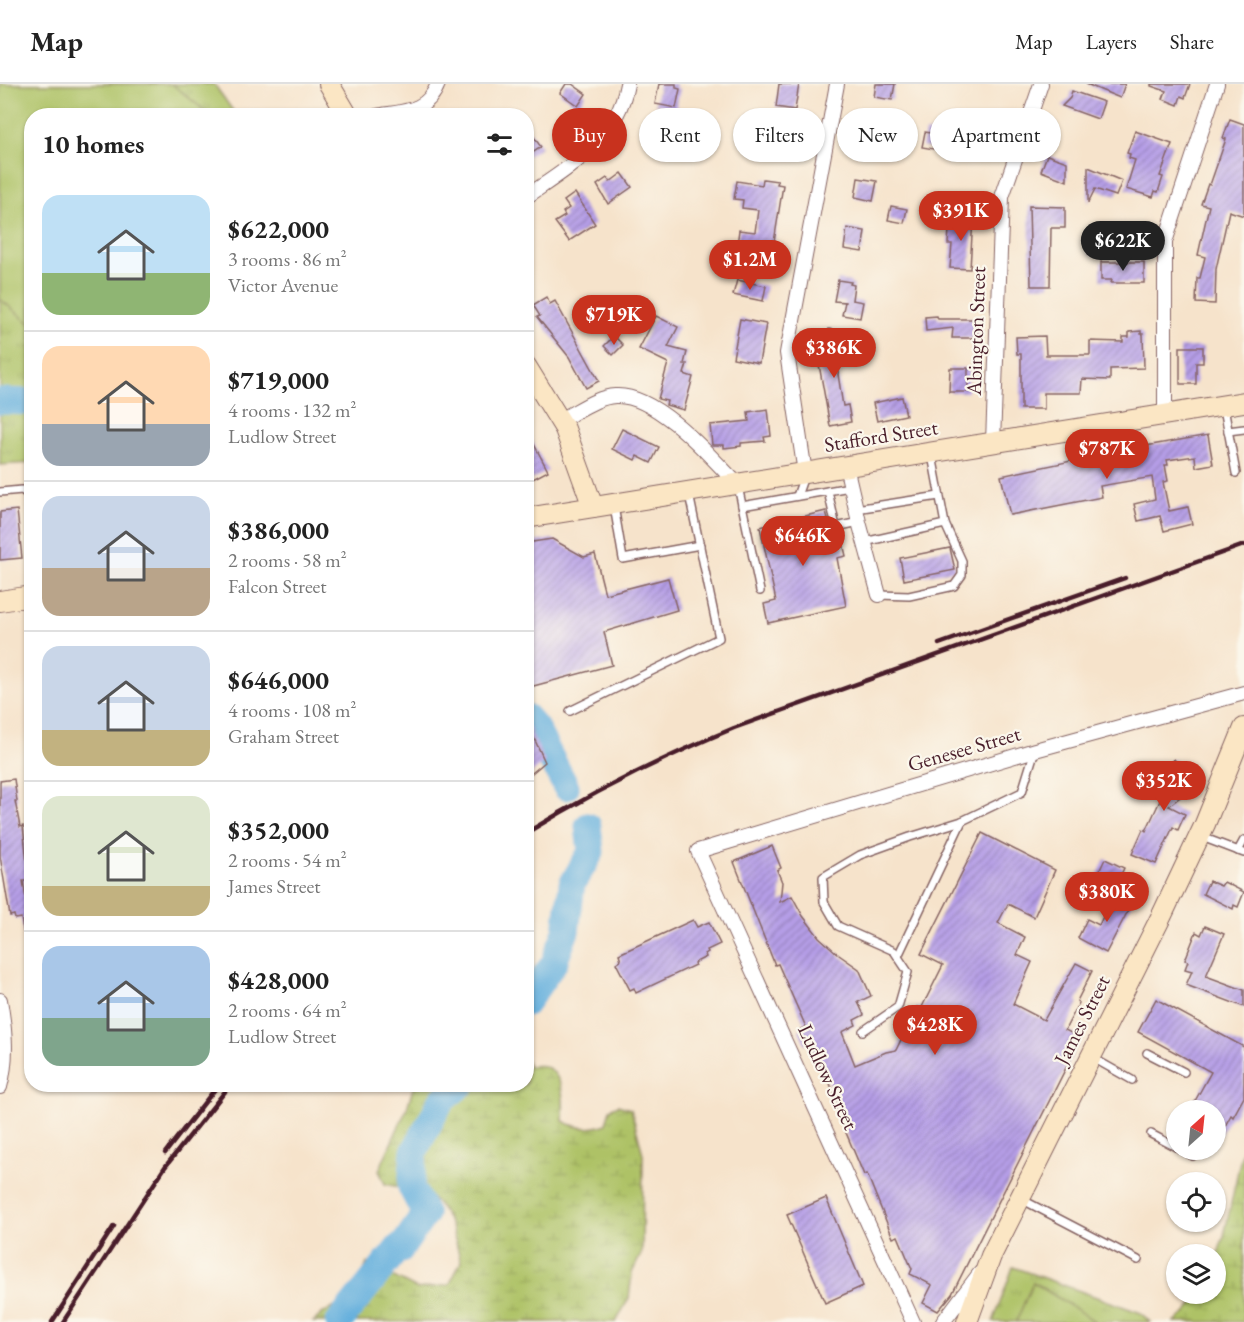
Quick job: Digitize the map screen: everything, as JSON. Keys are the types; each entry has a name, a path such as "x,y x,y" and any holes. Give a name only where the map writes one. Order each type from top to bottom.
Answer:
{"main road":[{"path":"329,84 343,108"},
{"path":"534,379 560,420 593,507"},
{"name":"Stafford Street","path":"534,517 1244,402"},
{"path":"0,601 24,597"},
{"name":"James Street","path":"988,1262 1162,915 1199,836 1244,728"},
{"path":"967,1322 988,1262"}],"street":[{"path":"414,108 431,98 438,84"},
{"path":"534,191 586,154 605,134 616,117 627,84"},
{"path":"805,473 787,352 837,84"},
{"name":"Abington Street","path":"993,442 1002,197 1041,84"},
{"path":"1165,415 1165,242 1217,84"},
{"path":"560,420 601,399 616,396 633,399 659,411 691,437 737,484"},
{"path":"846,466 879,595"},
{"name":"Genesee Street","path":"698,851 1035,750 1244,693"},
{"name":"Ludlow Street","path":"698,851 913,1322"},
{"path":"0,1000 6,1044 0,1087"},
{"name":"James Street","path":"943,1322 988,1262"}],"lane":[{"path":"1223,405 1236,473"},
{"path":"1228,431 1244,429"},
{"path":"879,595 909,596 954,586 962,575 962,561 945,524 932,453"},
{"path":"797,496 805,473"},
{"path":"737,484 760,591"},
{"path":"742,506 850,487"},
{"path":"570,711 719,638 688,491"},
{"path":"828,491 836,527 857,515 939,496"},
{"path":"0,492 24,492"},
{"path":"613,503 623,559 700,545"},
{"path":"864,542 945,524"},
{"path":"864,1031 898,1007 908,972 894,951 838,926 824,902 823,877 860,855 962,821 1022,792 1035,750"},
{"path":"898,956 962,821"},
{"path":"1199,836 1241,852 1244,840"},
{"path":"1147,1053 1184,1072"},
{"path":"1090,1057 1132,1080"},
{"path":"1151,1134 1166,1142"},
{"path":"1019,1198 1138,1260"}],"green space":[{"path":"0,84 214,84 231,108 24,108 24,463 0,465"},
{"path":"0,84 172,84 201,108 24,108 24,318 0,299"},
{"path":"534,1066 544,1066 551,1070 560,1082 563,1121 568,1124 584,1128 600,1126 606,1124 610,1109 618,1105 631,1109 643,1154 642,1252 632,1273 629,1298 616,1322 313,1322 323,1313 354,1297 367,1263 417,1289 449,1285 461,1262 453,1232 439,1205 423,1193 385,1184 379,1170 412,1092 534,1092"},
{"path":"1244,1143 1244,1322 1174,1322 1185,1314 1193,1304 1226,1304 1226,1244 1221,1244"},
{"path":"1013,1267 1141,1313 1150,1322 993,1322"},
{"path":"1033,1282 1096,1322 1016,1322"}],"building":[{"path":"566,84 572,84 586,94 578,106 560,93"},
{"path":"659,84 676,84 676,88 680,89 676,108 655,104"},
{"path":"779,84 799,84 795,108 776,107"},
{"path":"876,84 895,84 892,100 874,97"},
{"path":"1086,84 1125,84 1120,98"},
{"path":"1151,84 1190,84 1185,98 1181,96 1178,105 1163,99 1166,91 1151,86"},
{"path":"1072,91 1104,102 1098,119 1062,106 1070,98"},
{"path":"1230,119 1244,124 1244,216 1229,211 1216,269 1215,304 1196,303 1197,278 1200,278 1205,257 1198,255 1209,206 1201,204 1226,139 1223,138"},
{"path":"1135,131 1172,144 1160,176 1163,177 1158,192 1155,191 1153,197 1126,189 1135,160 1129,158 1130,154 1127,153"},
{"path":"925,132 930,133 930,148 922,147"},
{"path":"534,137 541,147 534,152"},
{"path":"1061,160 1067,162 1067,181 1041,171 1044,162 1061,162"},
{"path":"1088,167 1122,181 1116,196 1095,189 1088,203"},
{"path":"622,173 632,187 608,204 597,185 607,178 610,182"},
{"path":"858,178 877,181 873,201 855,197"},
{"path":"763,179 778,181 777,184 783,185 771,261 736,253 739,230 755,232 758,210 742,208 743,200 734,199 737,181 762,185"},
{"path":"575,193 595,224 569,241 555,222 565,216 563,212 569,208 564,201"},
{"path":"891,206 907,209 904,223 888,220"},
{"path":"1029,206 1065,207 1065,228 1051,228 1050,286 1031,286"},
{"path":"950,216 973,218 970,269 950,268 952,244 948,244"},
{"path":"847,228 865,231 862,252 844,249"},
{"path":"1087,235 1102,236 1101,256 1089,255"},
{"path":"1101,262 1144,262 1144,283 1111,283 1112,280 1101,280"},
{"path":"737,280 766,286 763,301 733,295"},
{"path":"838,280 851,282 850,284 854,285 852,300 863,302 860,318 842,315 845,302 834,301"},
{"path":"546,297 550,304 555,301 599,381 586,388 569,357 537,317 540,316 534,304"},
{"path":"656,316 678,327 668,347 687,352 684,374 693,377 684,410 666,405 667,401 658,399 668,363 639,349"},
{"path":"937,316 938,319 978,319 977,338 952,338 953,328 926,331 925,317"},
{"path":"740,319 766,324 759,363 733,358"},
{"path":"829,329 846,333 838,374 843,406 848,405 851,422 830,426 818,359 823,360"},
{"path":"1141,331 1144,368 1110,369 1110,380 1082,379 1081,393 1044,393 1044,409 1021,409 1021,354 1017,354 1016,337 1045,336 1046,355 1090,355 1090,341 1123,342 1123,337 1129,337 1129,332"},
{"path":"614,336 623,345 613,355 604,346"},
{"path":"1180,347 1203,347 1203,363 1196,363 1196,384 1180,384"},
{"path":"950,368 968,368 968,392 949,392"},
{"path":"902,397 906,415 877,421 873,403"},
{"path":"768,409 771,436 764,437 765,441 741,443 741,446 724,448 724,445 712,445 710,425 749,421 748,412"},
{"path":"622,429 659,447 651,463 637,456 635,460 612,449"},
{"path":"1208,435 1213,464 1196,467 1195,456 1167,460 1168,465 1165,465 1168,481 1163,482 1169,511 1188,507 1192,524 1164,531 1160,516 1138,521 1134,504 1155,499 1152,477 1100,486 1102,497 1010,515 1001,476"},
{"path":"534,444 548,471 534,478"},
{"path":"17,510 22,558 0,560 0,512"},
{"path":"826,511 832,537 841,535 846,556 837,558 846,606 768,623 764,604 776,601 760,527"},
{"path":"552,539 584,557 595,554 605,594 668,578 677,610 604,632 612,665 534,686 534,542"},
{"path":"950,548 955,570 904,580 900,558"},
{"path":"534,738 545,762 534,771"},
{"path":"1174,759 1195,785 1169,806 1185,814 1178,830 1173,827 1156,864 1132,854 1143,829 1146,831 1163,794 1150,779"},
{"path":"14,779 20,827 23,826 24,934 21,918 15,919 14,915 10,916 0,856 0,781"},
{"path":"982,833 1055,870 1034,917 1008,904 998,923 1025,937 1017,955 1032,962 1013,1004 1044,1020 1076,963 1092,971 1065,1030 1081,1038 952,1294 938,1311 923,1303 932,1285 910,1274 912,1269 898,1236 893,1238 867,1174 864,1175 833,1102 837,1100 822,1065 818,1067 808,1043 805,1044 799,1030 806,1027 778,964 775,965 734,862 772,846 781,868 777,870 782,882 780,902 792,896 803,916 819,937 859,969 871,996 858,1002 864,1015 854,1020 856,1025 842,1032 855,1065 896,1050 917,1007 921,1009 943,965 921,954"},
{"path":"1105,859 1124,868 1117,883 1098,874"},
{"path":"1209,881 1221,886 1224,882 1244,892 1238,907 1234,905 1233,909 1203,894"},
{"path":"1110,891 1133,901 1106,953 1078,938 1087,919 1099,925 1109,904 1105,902"},
{"path":"693,920 697,927 709,922 720,944 707,950 706,957 694,963 695,965 636,993 634,988 630,990 616,963 621,960 619,954"},
{"path":"1205,926 1224,934 1206,976 1244,990 1244,1007 1186,985 1192,971 1185,969 1188,961 1185,960 1196,932 1201,935"},
{"path":"1156,999 1244,1047 1244,1097 1233,1117 1231,1115 1226,1124 1226,1100 1196,1100 1211,1072 1138,1032"},
{"path":"826,1198 863,1286 825,1303 787,1215"}],"waterway":[{"path":"0,401 24,402"},
{"path":"534,726 566,787"},
{"path":"534,992 554,963 566,931 572,884 591,852 588,826"},
{"path":"339,1322 399,1247 400,1250 425,1214 411,1187 414,1152 441,1101 452,1092"}],"railway":[{"path":"534,828 628,776 734,728 1244,545"},
{"path":"939,644 1125,578"},
{"path":"165,1153 213,1092"},
{"path":"63,1322 165,1167 225,1092"},
{"path":"52,1322 114,1226"}]}
